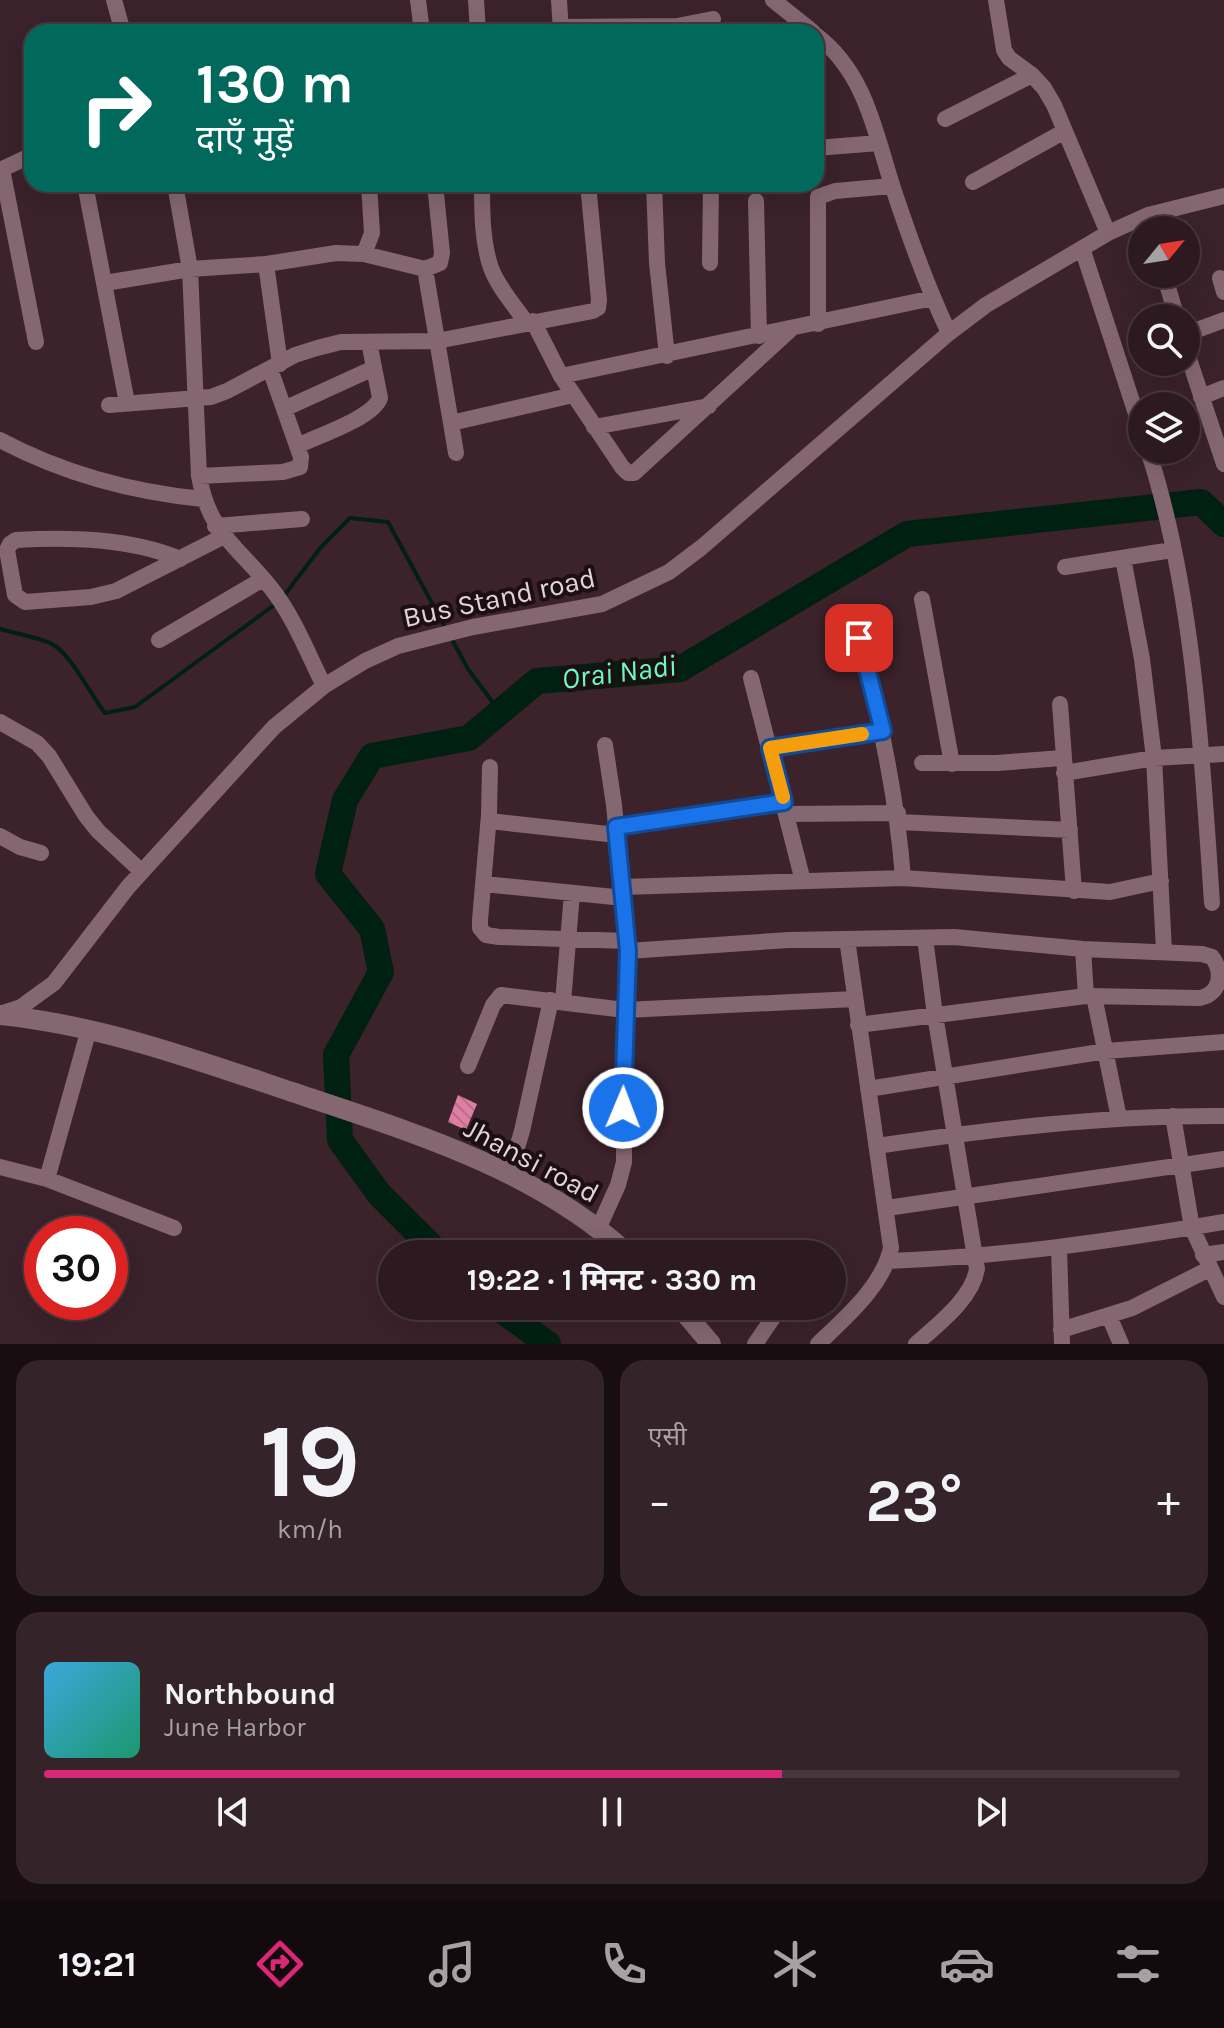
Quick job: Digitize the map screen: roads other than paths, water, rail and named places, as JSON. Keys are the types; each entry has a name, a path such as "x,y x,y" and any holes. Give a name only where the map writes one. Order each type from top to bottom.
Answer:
{"street":[{"path":"114,0 121,24"},
{"path":"418,0 421,24"},
{"path":"476,0 478,24"},
{"path":"559,0 561,24"},
{"path":"773,0 802,24"},
{"path":"996,0 1004,50 1044,88 1108,233"},
{"path":"687,24 713,19"},
{"path":"824,46 863,94 892,186 949,333"},
{"path":"945,119 1032,75"},
{"path":"973,182 1065,131"},
{"path":"824,147 879,143"},
{"path":"24,159 1,169 36,342"},
{"path":"818,324 818,197 835,191 892,186"},
{"path":"87,192 127,403"},
{"path":"176,192 190,269 199,476 203,499 220,531 268,584 324,686"},
{"path":"364,254 372,233 369,192"},
{"path":"105,283 190,269 266,264 317,254 364,254 425,269 440,263 442,253 436,192"},
{"path":"482,192 485,241 491,267 530,322 594,427 628,473 634,473 790,330"},
{"path":"109,405 196,399 227,391 295,355 341,342 437,341 598,308 589,192"},
{"path":"654,192 656,251 667,356"},
{"path":"710,263 711,192"},
{"name":"Bus Stand road","path":"1169,216 1224,196"},
{"path":"756,201 759,336"},
{"name":"Bus Stand road","path":"0,1015 21,1007 54,983 142,872 274,727 324,686 365,661 398,646 473,627 602,604 669,572 702,547 949,333 986,305 1108,233 1128,228"},
{"path":"1082,248 1129,392"},
{"path":"199,476 295,470 301,462 284,409 275,366 266,264"},
{"path":"425,269 456,453"},
{"path":"561,376 933,298"},
{"path":"1200,329 1224,320"},
{"path":"297,446 378,405 380,398 369,342"},
{"path":"284,409 374,368"},
{"path":"1194,376 1220,442 1224,464"},
{"path":"1201,397 1224,388"},
{"path":"451,423 573,395"},
{"path":"594,427 709,406"},
{"path":"0,440 28,455 112,485 159,495 203,499"},
{"path":"1153,464 1172,550 1203,755 1212,903"},
{"path":"180,559 140,547 79,540 16,540 7,550 15,595 25,602 91,597 116,591 180,559 220,531 302,519"},
{"path":"1065,567 1172,550"},
{"path":"1123,558 1142,659 1154,758 1164,951"},
{"path":"159,640 268,584"},
{"path":"922,599 952,764"},
{"path":"859,638 883,731 898,818 903,878"},
{"path":"751,678 803,881"},
{"path":"1060,704 1074,891"},
{"path":"0,722 37,743 49,756 92,823 142,872"},
{"path":"770,748 883,731"},
{"path":"599,1227 618,1185 624,1162 628,946 605,745"},
{"path":"922,763 1063,766 1224,754"},
{"path":"490,767 489,821 480,920 480,928 486,935 628,946 954,937 1083,949 1202,954 1212,957 1218,971 1217,987 1213,993 1200,998 1090,996 858,1025"},
{"path":"489,821 617,831 786,808 1070,830"},
{"path":"0,836 20,847 41,853"},
{"path":"484,884 572,893 624,893 903,878 1121,892 1161,881"},
{"path":"509,1174 557,1001 572,893"},
{"path":"923,1342 975,1280 975,1257 925,938"},
{"path":"818,1344 847,1315 888,1261 891,1235 847,939"},
{"path":"1083,949 1090,996 1106,1051 1119,1118"},
{"path":"468,1066 497,997 508,995 625,1010 854,999"},
{"name":"Jhansi road","path":"0,1015 51,1020 151,1044 401,1128 476,1157 534,1186 599,1227 613,1240"},
{"path":"47,1179 89,1029"},
{"path":"868,1089 1106,1051 1224,1042"},
{"path":"1173,1116 1192,1228 1224,1297"},
{"path":"877,1146 956,1134 1119,1118 1224,1116"},
{"path":"887,1208 1224,1159"},
{"path":"0,1167 47,1179 174,1228"},
{"path":"888,1261 975,1257 1059,1248 1224,1222"},
{"path":"1059,1248 1062,1337 1132,1308 1224,1252"},
{"path":"1109,1316 1121,1344"},
{"path":"691,1320 711,1344"},
{"path":"755,1344 771,1320"}],"waterway":[{"name":"Orai Nadi","path":"425,1240 379,1194 340,1140 336,1055 381,972 372,929 328,874 345,800 372,756 469,738 537,681 680,669 907,534 1201,502 1224,524"},
{"path":"283,597 321,547 350,518 388,522 446,629"},
{"path":"0,629 57,647 105,713 135,707 277,603"},
{"path":"450,636 468,669 500,712"},
{"name":"Orai Nadi","path":"515,1320 548,1344"}]}
